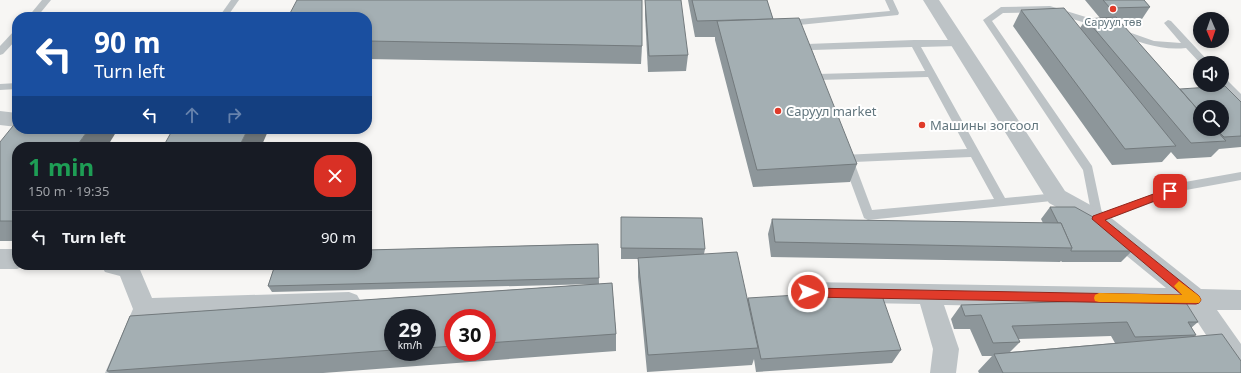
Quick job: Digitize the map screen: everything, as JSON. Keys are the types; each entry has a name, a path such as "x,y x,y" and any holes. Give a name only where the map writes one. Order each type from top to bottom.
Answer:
{"street":[{"path":"931,0 1057,197 1097,219 1196,300 1241,366"},
{"path":"0,118 12,124"},
{"path":"0,259 12,259"},
{"path":"118,373 145,309 128,270"},
{"path":"808,292 1241,300"},
{"path":"929,295 946,349 943,373"},
{"path":"145,309 367,301"}],"lane":[{"path":"36,12 47,0"},
{"path":"227,12 235,0"},
{"path":"789,23 895,13 889,0"},
{"path":"1188,45 1170,47 1161,46 1050,9 1001,10 987,20 1088,169 1097,219 1185,186 1241,176"},
{"path":"1168,23 1198,56"},
{"path":"0,52 12,39"},
{"path":"914,43 1001,201"},
{"path":"932,74 819,81 807,47 958,43"},
{"path":"0,87 12,86"},
{"path":"1229,87 1241,100"},
{"path":"975,154 846,154 868,215 1001,201 1057,197"}],"building":[{"path":"297,0 642,0 642,46 372,41 372,12 291,12"},
{"path":"645,0 681,0 688,55 649,56"},
{"path":"692,0 767,0 773,19 697,21"},
{"path":"1103,0 1144,0 1150,7 1110,8"},
{"path":"1064,8 1176,146 1125,149 1021,10"},
{"path":"1116,17 1193,104 1193,136 1221,136 1226,141 1191,143 1086,19"},
{"name":"Саруул market","path":"799,18 857,164 757,170 717,21"},
{"path":"1193,88 1193,92 1229,92 1229,90 1241,102 1241,136 1224,137 1223,136 1229,136 1229,100 1193,100 1193,104 1180,89"},
{"path":"12,127 12,134 85,134 80,142 12,142 12,221 0,221 0,142"},
{"path":"170,134 246,134 242,142 166,142"},
{"path":"1050,207 1075,207 1120,232 1132,251 1071,251 1072,248 1061,223 1058,223"},
{"path":"621,217 702,218 705,249 621,248"},
{"path":"772,219 1061,223 1072,248 775,242"},
{"path":"598,244 599,278 268,286 273,270 372,270 372,250"},
{"path":"737,252 758,348 648,355 638,258"},
{"path":"612,283 616,334 496,342 496,309 444,309 444,347 436,347 436,309 384,309 384,351 107,371 130,316"},
{"path":"880,290 901,350 761,359 748,298"},
{"path":"1183,298 1198,322 1188,322 1196,335 1135,337 1127,322 1012,326 1020,342 993,343 981,315 965,316 961,305"},
{"path":"1222,334 1241,361 1241,373 1003,373 994,354"}],"slow traffic":[{"path":"1099,298 1196,300 1179,286"}],"place":[{"name":"Саруул төв","path":"1113,9"},
{"name":"Саруул market","path":"778,111"},
{"name":"Машины зогсоол","path":"922,125"}],"route":[{"path":"808,292 1196,300 1097,219 1170,191"}]}
